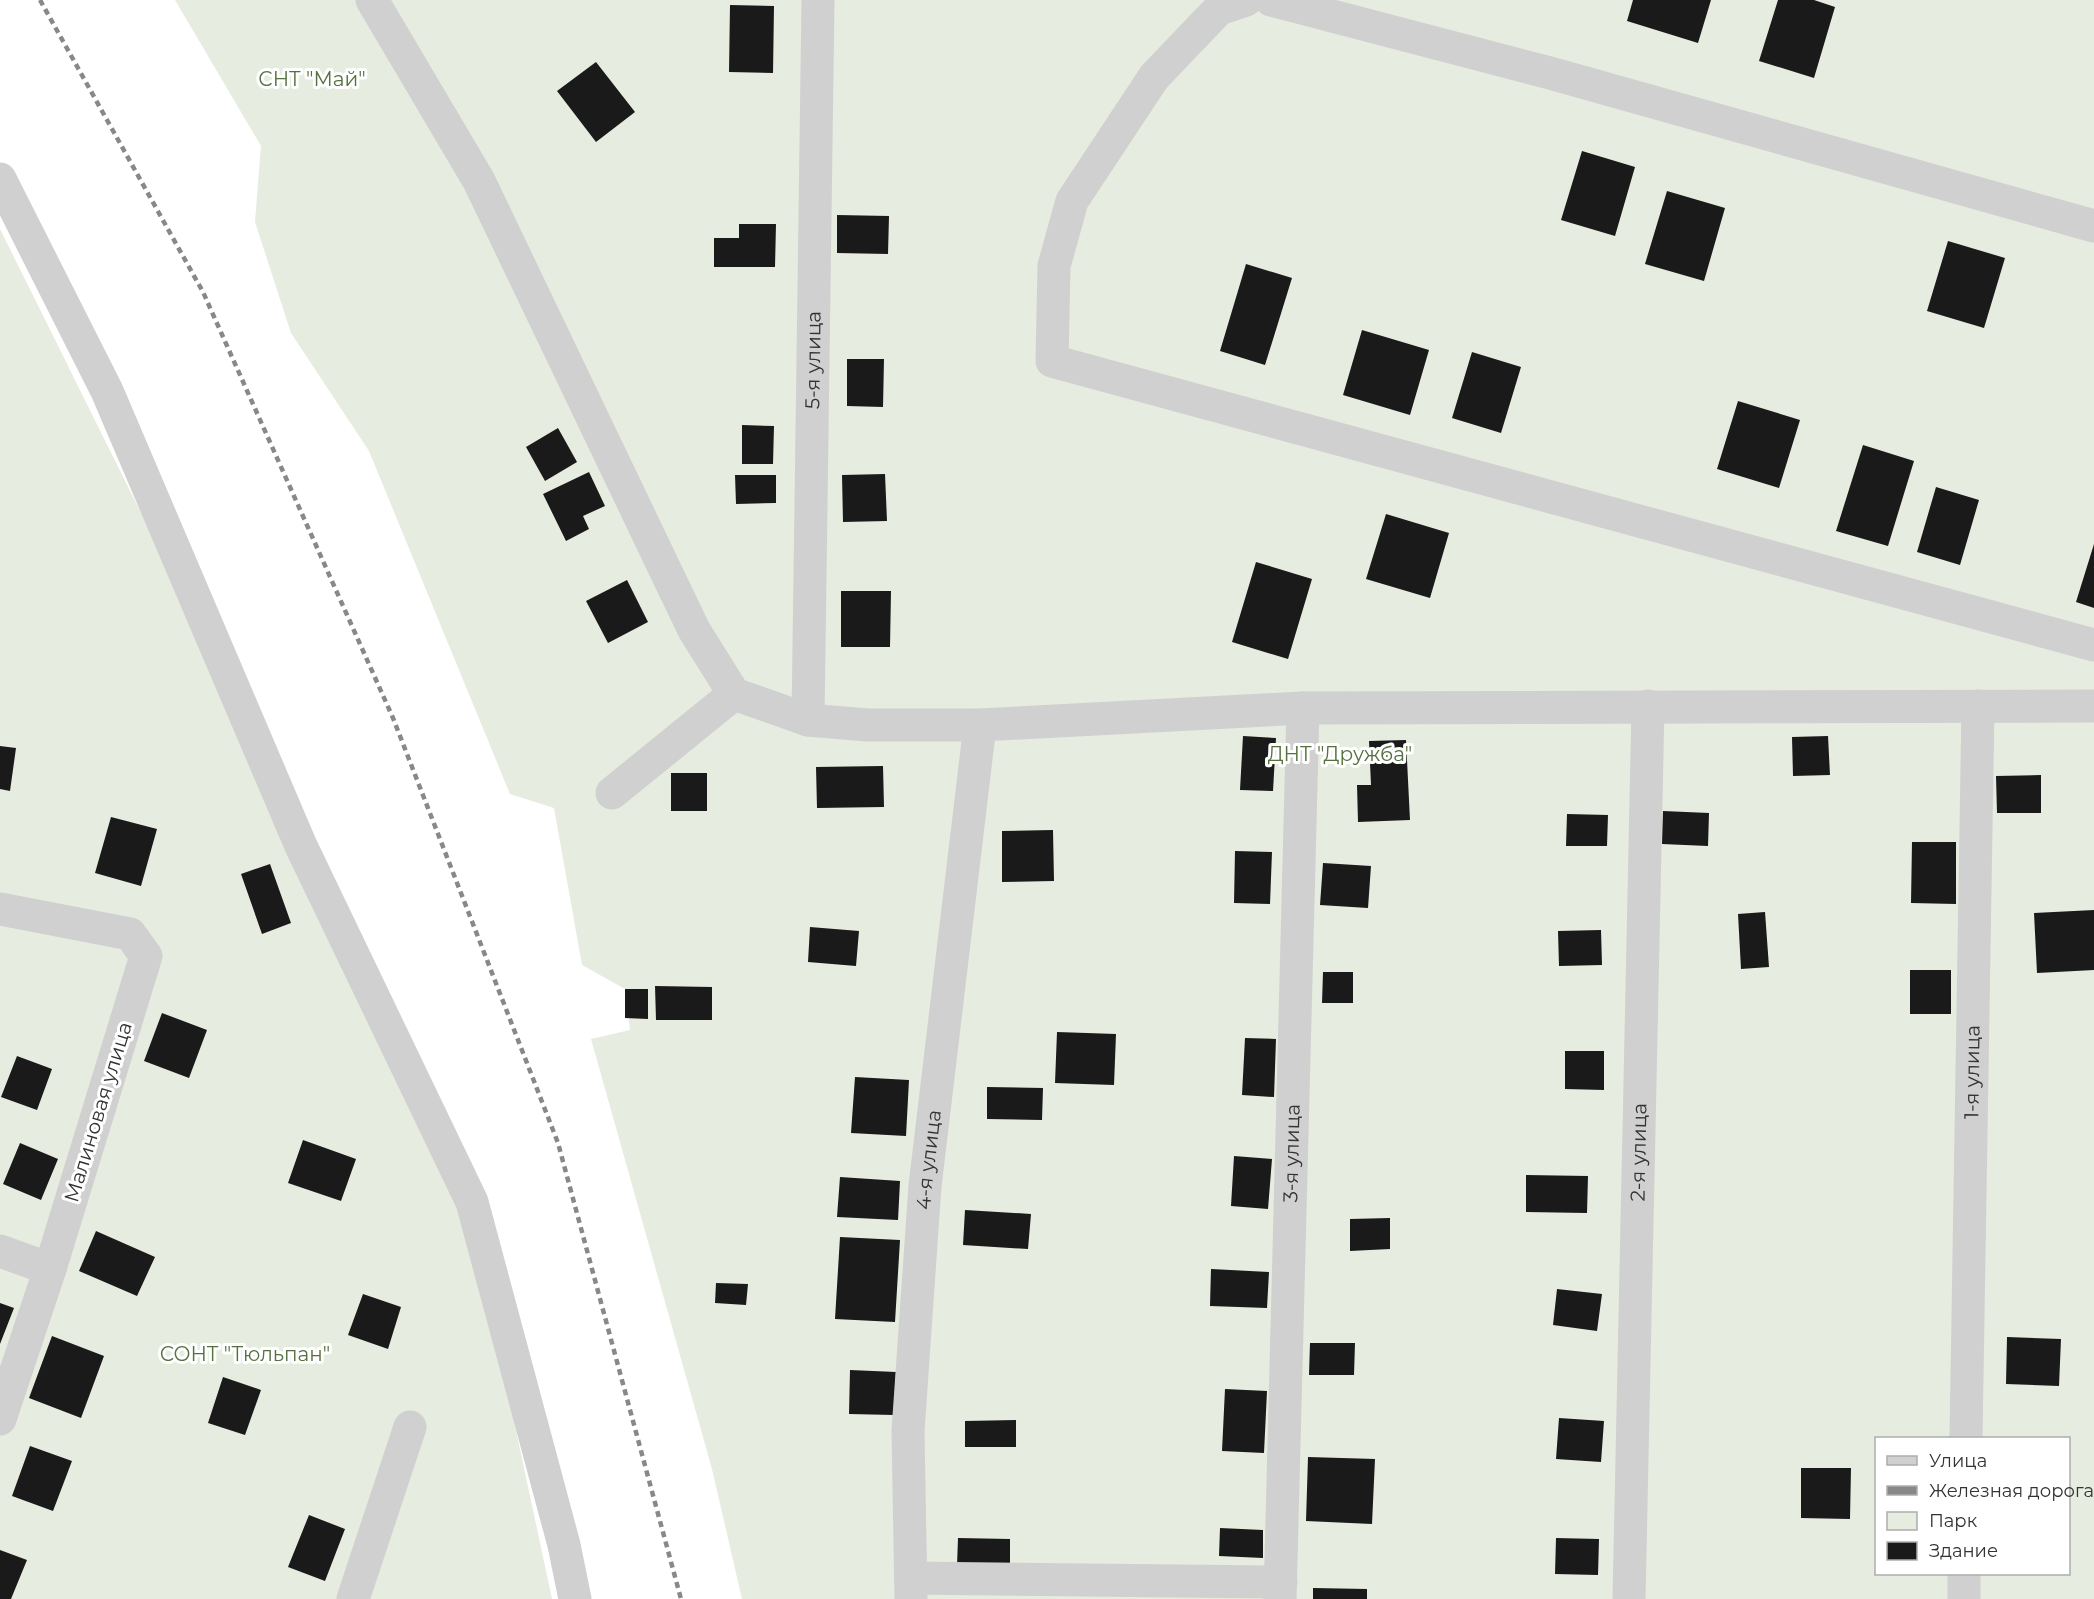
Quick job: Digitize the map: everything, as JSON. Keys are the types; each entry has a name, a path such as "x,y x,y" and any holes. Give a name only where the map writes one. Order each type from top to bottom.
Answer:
{"street":[{"path":"372,0 479,181 694,630 734,694 808,720 867,725 980,725 1303,708 2094,706"},
{"name":"5-я улица","path":"808,720 818,0"},
{"path":"1246,0 1219,9 1154,77 1072,201 1054,266 1052,361 2094,645"},
{"path":"1271,0 1550,73 2094,226"},
{"path":"0,179 107,391 301,846 472,1202 564,1545 575,1599"},
{"path":"612,793 734,694"},
{"name":"2-я улица","path":"1629,1599 1647,706"},
{"name":"1-я улица","path":"1966,1437 1978,706"},
{"name":"3-я улица","path":"1281,1591 1303,708"},
{"name":"4-я улица","path":"911,1588 908,1431 925,1186 980,725"},
{"name":"Малиновая улица","path":"0,909 130,934 146,956 50,1269 0,1419"},
{"path":"0,1251 50,1269"},
{"path":"353,1599 410,1427"},
{"path":"1964,1575 1964,1599"},
{"path":"911,1588 1281,1591"}],"green space":[{"name":"ДНТ \"Дружба\"","path":"175,0 2094,0 2094,1599 742,1599 712,1469 591,1039 630,1030 625,989 582,965 554,808 510,794 369,451 291,333 255,222 261,146"},
{"name":"СОНТ \"Тюльпан\"","path":"0,229 148,527 460,1212 499,1351 552,1599 0,1599"}],"building":[{"path":"1633,0 1711,0 1698,43 1627,21"},
{"path":"1778,0 1814,0 1835,7 1814,78 1759,61"},
{"path":"730,5 774,6 773,73 729,72"},
{"path":"596,62 635,112 596,142 557,91"},
{"path":"1582,151 1635,167 1615,236 1561,220"},
{"path":"1667,191 1725,208 1704,281 1645,264"},
{"path":"837,215 889,216 888,254 837,253"},
{"path":"739,224 776,224 775,267 714,267 714,238 739,238"},
{"path":"1948,241 2005,258 1984,328 1927,311"},
{"path":"1246,264 1292,278 1265,365 1220,351"},
{"path":"1362,330 1429,350 1410,415 1343,395"},
{"path":"1472,352 1521,367 1501,433 1452,418"},
{"path":"847,359 884,359 883,407 847,406"},
{"path":"1738,401 1800,420 1779,488 1717,469"},
{"path":"742,425 774,426 773,464 742,464"},
{"path":"558,428 577,462 545,481 526,447"},
{"path":"1863,445 1914,461 1888,546 1836,531"},
{"path":"589,472 605,506 583,516 589,529 566,541 543,494"},
{"path":"885,474 887,521 843,522 842,475"},
{"path":"735,475 776,475 776,503 736,504"},
{"path":"1936,487 1979,500 1960,565 1917,552"},
{"path":"1386,514 1449,533 1430,598 1366,579"},
{"path":"2094,544 2094,608 2076,602"},
{"path":"1256,562 1312,579 1288,659 1232,642"},
{"path":"627,580 648,622 608,643 586,601"},
{"path":"841,591 891,591 890,647 841,647"},
{"path":"1243,736 1276,738 1273,791 1240,790"},
{"path":"1828,736 1830,775 1793,776 1792,737"},
{"path":"1406,740 1410,820 1358,822 1357,785 1371,785 1369,741"},
{"path":"0,746 16,748 10,791 0,789"},
{"path":"883,766 884,807 817,808 816,767"},
{"path":"671,773 707,773 707,811 671,811"},
{"path":"2041,775 2041,813 1997,813 1996,776"},
{"path":"1663,811 1709,813 1708,846 1662,844"},
{"path":"1567,814 1608,815 1607,846 1566,846"},
{"path":"111,817 157,829 141,886 95,873"},
{"path":"1053,830 1054,881 1002,882 1002,831"},
{"path":"1912,842 1956,842 1956,904 1911,903"},
{"path":"1235,851 1272,852 1270,904 1234,903"},
{"path":"1323,863 1371,866 1368,908 1320,905"},
{"path":"270,864 291,923 262,934 241,874"},
{"path":"2094,910 2094,970 2037,973 2034,913"},
{"path":"1765,912 1769,967 1741,969 1738,914"},
{"path":"810,927 859,931 856,966 808,962"},
{"path":"1601,930 1602,965 1559,966 1558,931"},
{"path":"1910,970 1951,970 1951,1014 1910,1014"},
{"path":"1323,972 1353,972 1353,1003 1322,1003"},
{"path":"655,986 712,987 712,1020 656,1020"},
{"path":"625,989 648,989 648,1019 625,1018"},
{"path":"162,1013 207,1030 189,1078 144,1061"},
{"path":"1057,1032 1116,1034 1114,1085 1055,1083"},
{"path":"1245,1038 1276,1039 1274,1097 1242,1095"},
{"path":"1565,1051 1604,1051 1604,1090 1565,1089"},
{"path":"17,1056 52,1069 37,1110 1,1097"},
{"path":"855,1077 909,1080 906,1136 851,1133"},
{"path":"987,1087 1043,1088 1042,1120 987,1119"},
{"path":"303,1140 356,1159 341,1201 288,1183"},
{"path":"20,1143 58,1159 41,1200 3,1184"},
{"path":"1234,1156 1272,1159 1268,1209 1231,1206"},
{"path":"1526,1175 1588,1176 1587,1213 1526,1212"},
{"path":"840,1177 900,1181 898,1220 837,1217"},
{"path":"965,1210 1031,1214 1028,1249 963,1245"},
{"path":"1390,1218 1390,1249 1350,1251 1350,1219"},
{"path":"96,1231 155,1257 137,1296 79,1271"},
{"path":"840,1237 900,1240 895,1322 835,1319"},
{"path":"1211,1269 1269,1272 1267,1308 1210,1306"},
{"path":"716,1283 748,1284 746,1305 715,1303"},
{"path":"1557,1289 1602,1294 1597,1331 1553,1325"},
{"path":"363,1294 401,1307 388,1349 348,1335"},
{"path":"0,1303 14,1308 0,1344"},
{"path":"52,1336 104,1356 81,1418 29,1398"},
{"path":"2007,1337 2061,1339 2059,1386 2006,1384"},
{"path":"1310,1343 1355,1343 1354,1375 1309,1375"},
{"path":"850,1370 896,1372 894,1415 849,1414"},
{"path":"223,1377 261,1390 245,1435 208,1423"},
{"path":"1225,1389 1267,1391 1264,1453 1222,1451"},
{"path":"1559,1418 1604,1421 1601,1462 1556,1459"},
{"path":"1016,1420 1016,1447 965,1447 965,1421"},
{"path":"30,1446 72,1461 53,1511 12,1496"},
{"path":"1308,1457 1375,1459 1372,1524 1306,1521"},
{"path":"1801,1468 1851,1468 1850,1519 1801,1518"},
{"path":"309,1515 345,1529 325,1581 288,1567"},
{"path":"1220,1528 1263,1530 1263,1558 1219,1556"},
{"path":"958,1538 1010,1539 1010,1567 957,1566"},
{"path":"1556,1538 1599,1539 1598,1575 1555,1574"},
{"path":"0,1550 27,1560 11,1599 0,1599"},
{"path":"1313,1588 1367,1589 1367,1599 1313,1599"}],"railway":[{"path":"40,0 203,292 393,718 558,1143 681,1599"}],"park label":[{"name":"СНТ \"Май\"","path":"312,79"}]}
